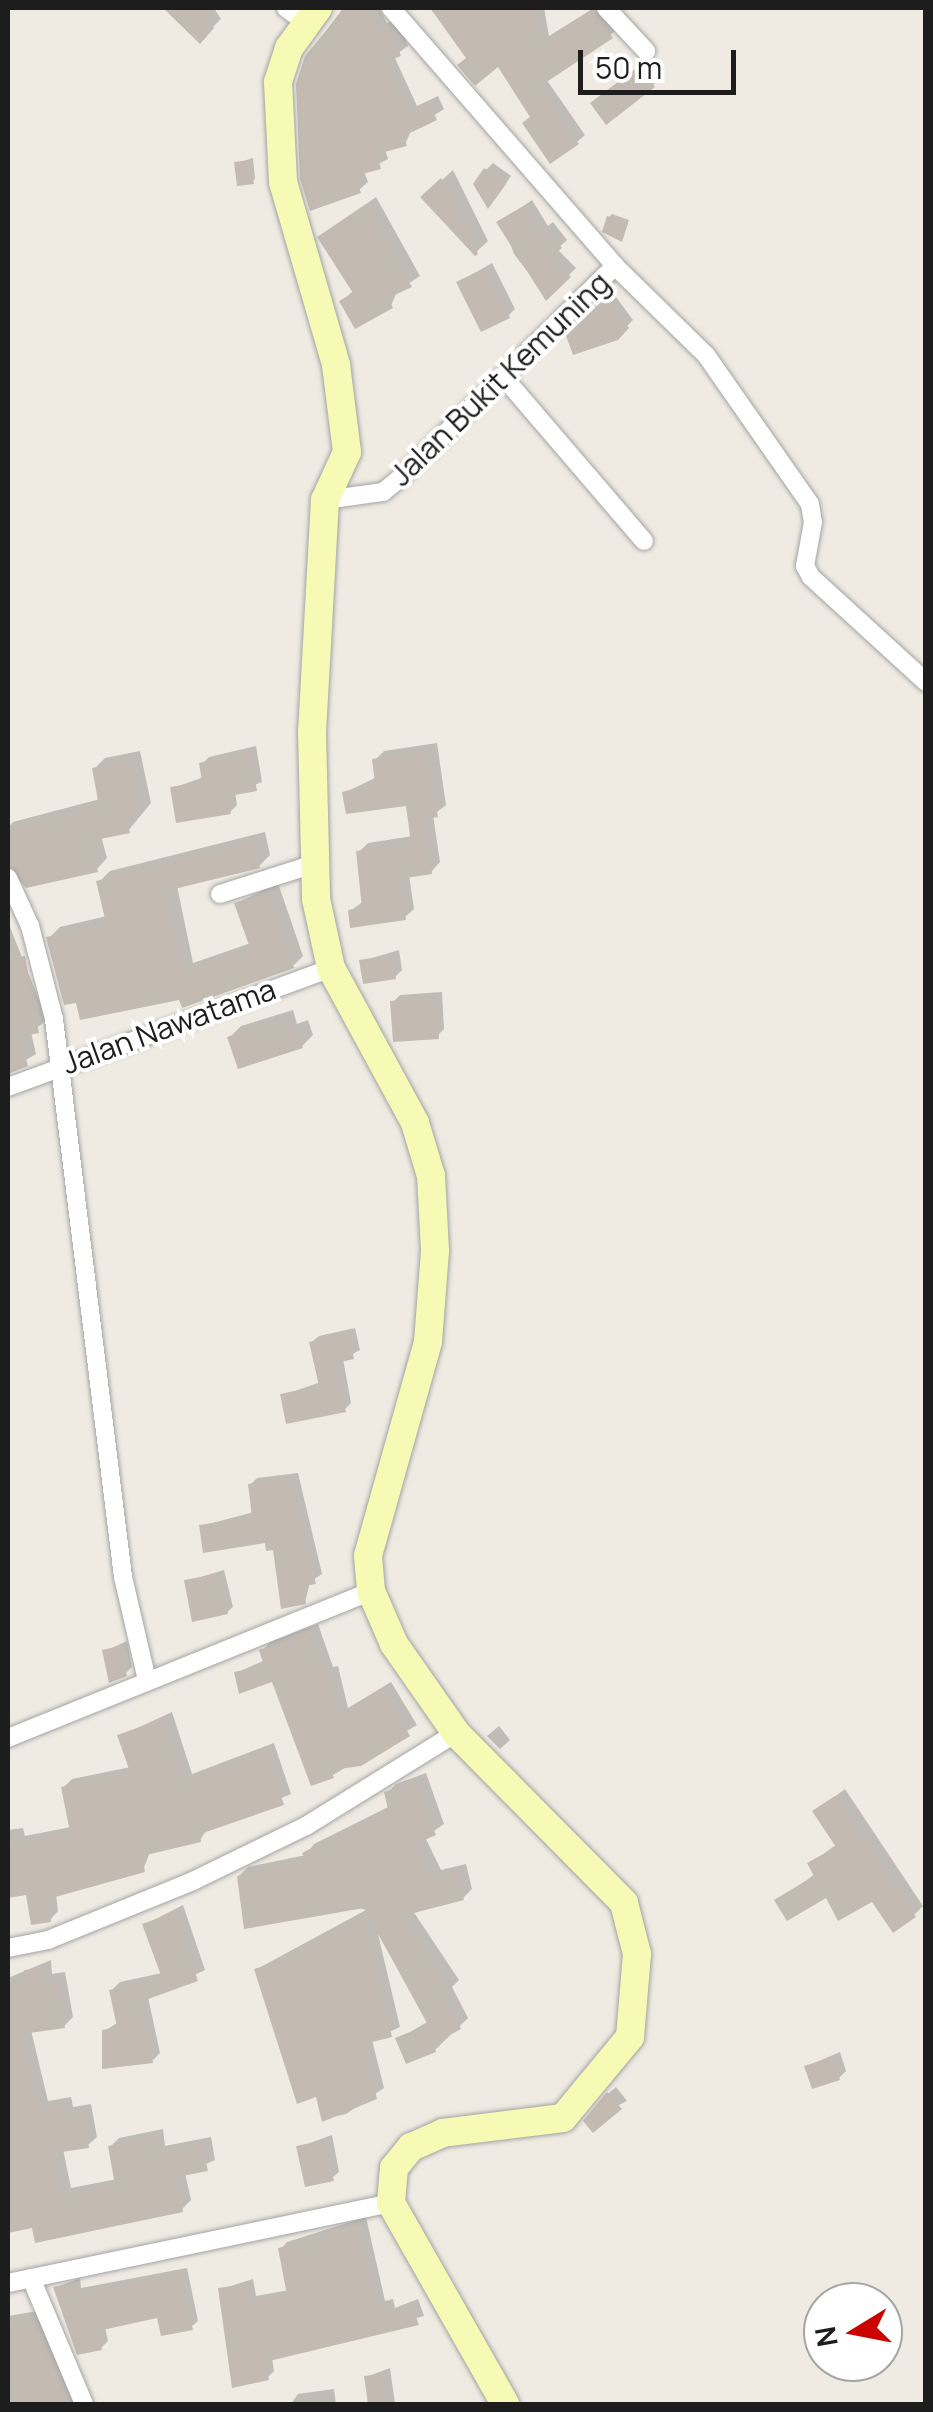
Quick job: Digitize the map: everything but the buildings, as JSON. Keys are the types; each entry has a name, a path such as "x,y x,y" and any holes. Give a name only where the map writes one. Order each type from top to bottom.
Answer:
{"street":[{"path":"391,8 615,266 706,355 776,447 812,512 805,566 811,577 926,682"},
{"path":"606,8 646,51"},
{"path":"302,12 278,82 279,125 294,230 344,409 347,452 325,500 312,732 316,899 331,968 415,1123 430,1176 434,1232 428,1342 368,1556 371,1590 394,1644 456,1734 624,1903 637,1954 630,2037 563,2118 442,2133 411,2147 394,2168 391,2203 505,2404"},
{"name":"Jalan Bukit Kemuning","path":"325,500 384,492 506,380 615,266"},
{"path":"506,380 644,540"},
{"path":"220,894 317,863"},
{"path":"8,878 30,926 62,1065 95,1377 123,1577 147,1680"},
{"name":"Jalan Nawatama","path":"8,1087 331,968"},
{"path":"8,1738 371,1590"},
{"path":"8,1948 48,1940 194,1881 306,1826 456,1734"},
{"path":"8,2283 391,2203"},
{"path":"31,2278 84,2404"}]}
